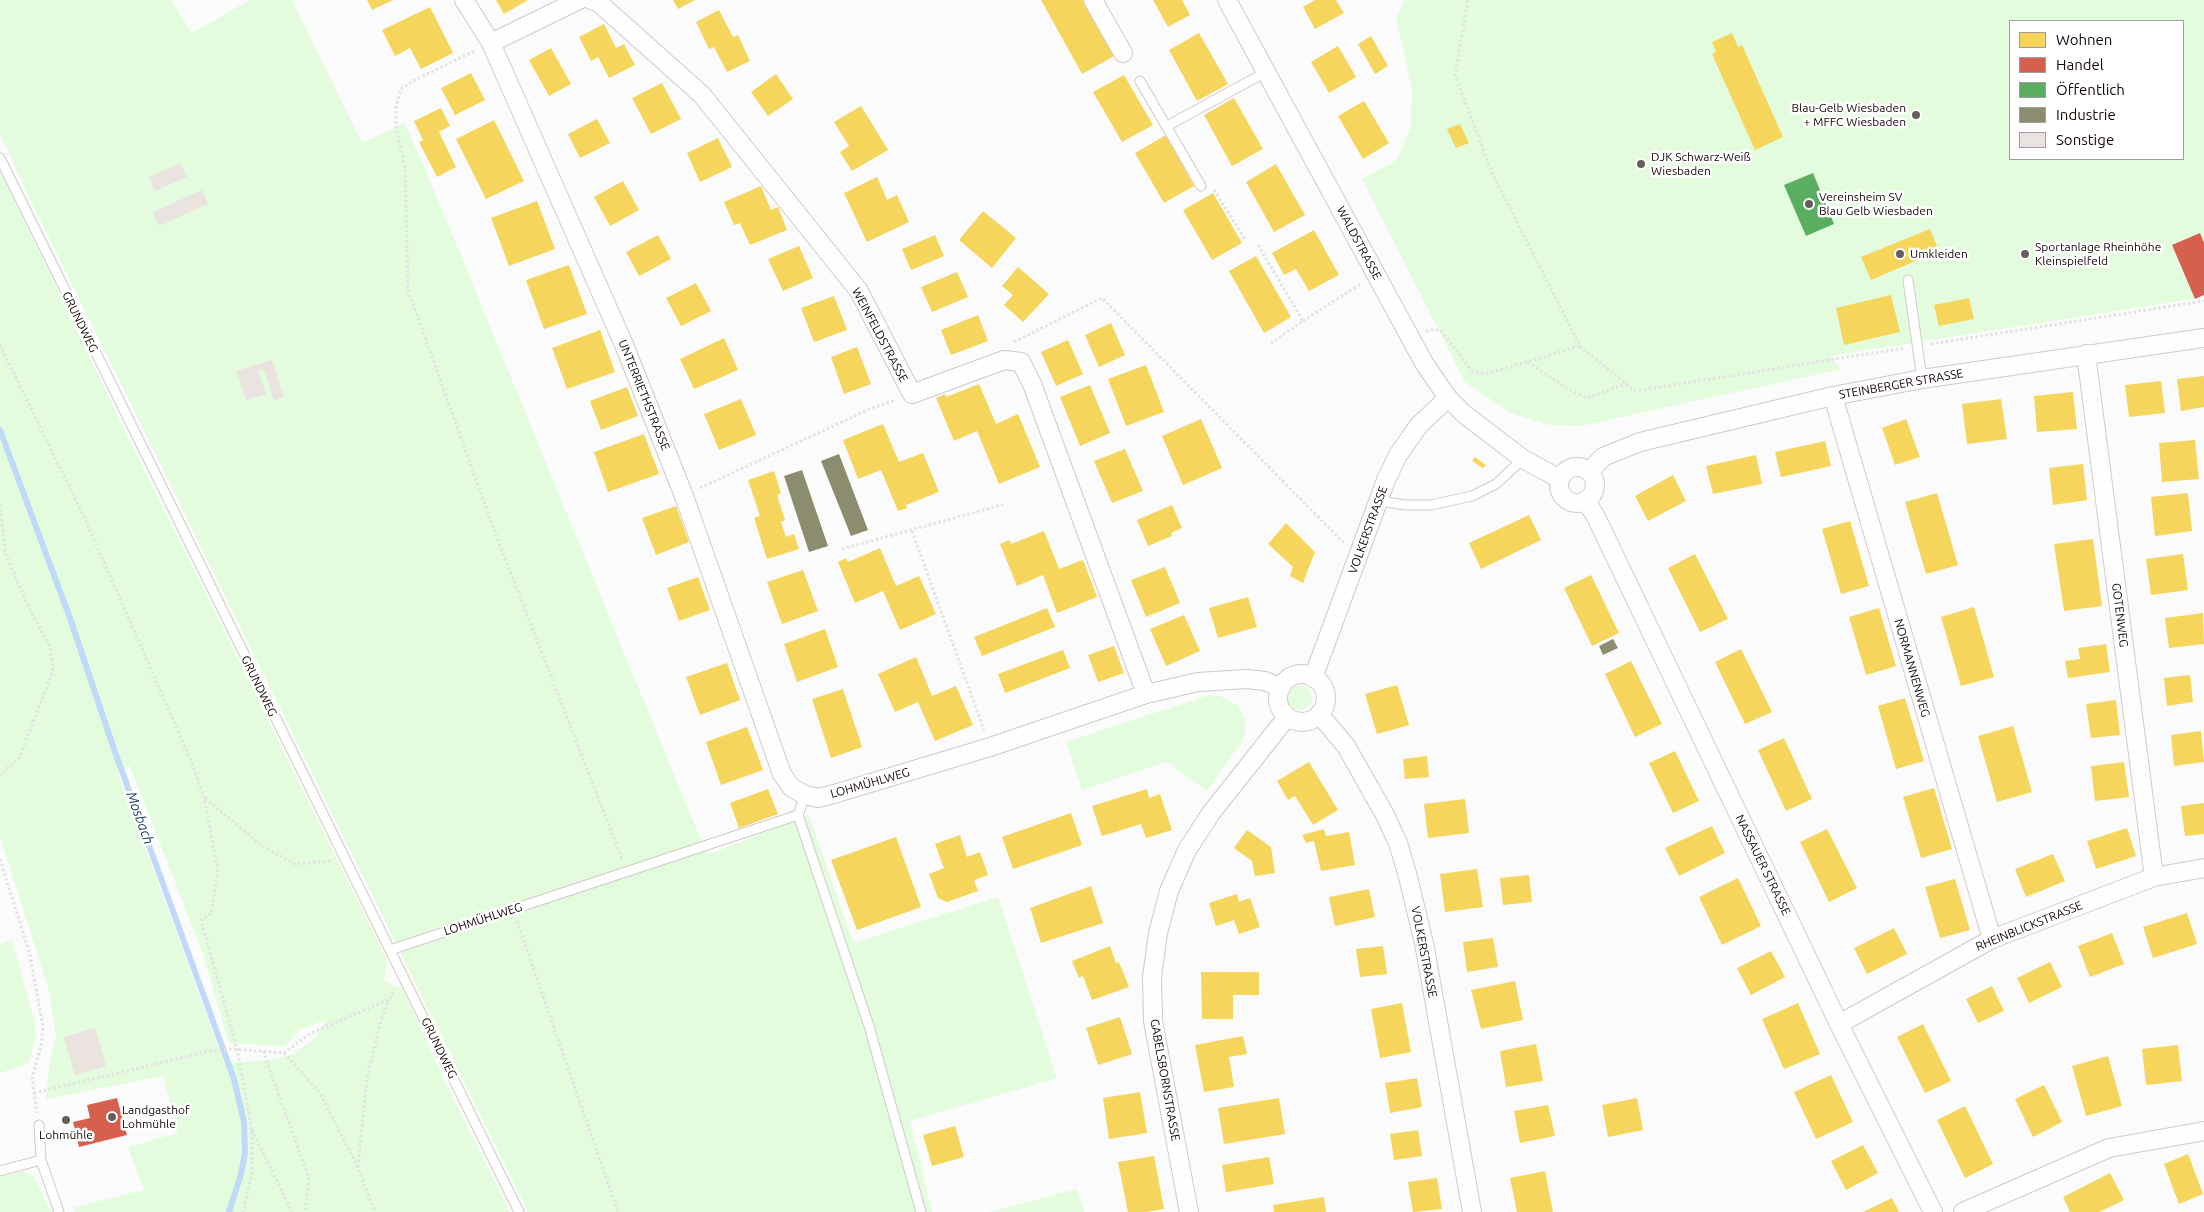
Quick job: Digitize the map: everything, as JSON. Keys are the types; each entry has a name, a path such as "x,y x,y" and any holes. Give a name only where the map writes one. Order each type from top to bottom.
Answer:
{"street":[{"name":"UNTERRIETHSTRASSE","path":"464,0 491,43 625,347 684,496 782,774 792,788 805,795"},
{"name":"WEINFELDSTRASSE","path":"591,0 598,2 702,95 859,291 912,394 1004,360 1012,360"},
{"path":"1093,0 1123,53"},
{"name":"WALDSTRASSE","path":"1228,0 1424,363 1448,398 1464,414 1523,458"},
{"path":"491,43 572,1"},
{"name":"STEINBERGER STRASSE","path":"1589,472 1604,457 1640,442 1833,396 1922,378 2204,338"},
{"name":"GOTENWEG","path":"2086,354 2154,877"},
{"path":"1012,360 1020,362 1032,384 1146,694"},
{"name":"NORMANNENWEG","path":"1833,396 1992,939"},
{"name":"VOLKERSTRASSE","path":"1313,678 1398,455 1419,425 1448,398"},
{"path":"1523,458 1540,470 1560,480"},
{"path":"1572,468 1581,468 1589,472 1595,482 1590,498 1575,504 1565,500 1559,490 1560,480 1565,472 1572,468"},
{"name":"NASSAUER STRASSE","path":"1586,501 1596,517 1838,1024 1933,1212"},
{"path":"1298,675 1313,678 1319,682 1325,694 1323,708 1319,714 1307,721 1293,720 1287,717 1278,700 1281,688 1291,677 1298,675"},
{"name":"LOHMÜHLWEG","path":"805,795 818,798 834,794 990,747 1146,694 1198,682 1247,678 1265,681 1281,688"},
{"name":"VOLKERSTRASSE","path":"1319,714 1346,746 1385,814 1405,865 1424,943 1472,1212"},
{"name":"GABELSBORNSTRASSE","path":"1189,1212 1153,1021 1152,977 1158,933 1169,891 1187,850 1211,813 1287,717"},
{"name":"RHEINBLICKSTRASSE","path":"1838,1024 1992,939 2154,877 2204,868"},
{"path":"1963,1212 2109,1148 2204,1131"}],"lane":[{"path":"1167,126 1266,72"},
{"path":"1140,80 1201,186"},
{"name":"GRUNDWEG","path":"0,158 519,1212"},
{"path":"1908,280 1922,378"},
{"path":"1379,501 1406,506 1431,505 1472,496 1496,484 1523,458"},
{"path":"805,795 798,815 869,1026 921,1212"},
{"name":"LOHMÜHLWEG","path":"390,950 798,815"},
{"path":"39,1125 40,1160 59,1212"},
{"path":"0,1171 40,1160"}],"path":[{"path":"1468,0 1455,75 1492,173 1580,346 1635,391 2204,301"},
{"path":"491,43 413,81 401,90 396,106 396,127 405,167 408,290 494,530 627,871"},
{"path":"1201,186 1209,182 1245,239"},
{"path":"1258,245 1303,320"},
{"path":"1271,343 1303,320 1376,274"},
{"path":"1012,360 1013,342 1102,298 1359,558"},
{"path":"1409,335 1435,329 1442,332 1471,370 1480,374 1580,346"},
{"path":"0,345 86,521 185,745 204,797 218,872 211,914 201,920 237,1049 252,1130 252,1173 243,1212"},
{"path":"1527,362 1568,389 1587,398 1626,384"},
{"path":"684,496 872,408 912,394"},
{"path":"0,504 5,553 28,606 50,647 53,671 19,758 0,775"},
{"path":"842,549 1005,504"},
{"path":"912,531 990,747"},
{"path":"204,797 262,846 295,864 327,863 343,857"},
{"path":"0,859 30,955 43,1027 42,1042 32,1077 39,1125"},
{"path":"513,909 618,1212"},
{"path":"358,1168 367,1078 381,1020 403,974"},
{"path":"34,1093 210,1051 237,1049 284,1053 311,1033 390,999"},
{"path":"264,1051 309,1178 305,1212"},
{"path":"284,1053 320,1093 358,1168 375,1212"},
{"path":"252,1130 292,1212"}],"green space":[{"path":"0,0 171,0 192,33 250,0 292,0 362,143 405,123 707,855 809,815 853,943 998,897 1057,1078 910,1121 932,1212 528,1212 30,199 0,134"},
{"path":"1405,0 2204,0 2204,295 2192,299 1830,356 1841,369 1581,426 1549,425 1511,413 1465,382 1362,179 1396,161 1411,127 1412,88 1396,18"},
{"path":"0,171 137,456 387,960 384,981 403,989 444,1080 510,1212 75,1212 72,1208 144,1190 128,1147 178,1133 163,1076 46,1099 49,1067 56,1037 49,990 0,837","holes":["130,766 203,954 229,1043 285,1046 300,1029 326,1020 317,1036 294,1054 271,1060 224,1063 117,771"]},
{"path":"1300,686 1309,689 1312,698 1309,707 1300,710 1291,707 1288,698 1291,689"},
{"path":"1210,695 1220,696 1238,706 1245,720 1245,730 1243,740 1207,791 1167,762 1082,790 1066,742"},
{"path":"12,940 34,1019 36,1035 29,1063 0,1073 0,945"},
{"path":"22,1171 33,1176 51,1212 0,1212 0,1178"},
{"path":"1077,1189 1084,1212 989,1212"}],"building: Wohnen":[{"path":"367,0 393,0 372,10"},
{"path":"496,0 528,0 504,14"},
{"path":"673,0 695,0 678,9"},
{"path":"1041,0 1086,0 1116,55 1082,74"},
{"path":"1153,0 1182,0 1190,15 1168,27"},
{"path":"1315,0 1336,0 1344,13 1315,29 1303,7"},
{"path":"430,7 453,53 421,69 410,48 395,56 382,30"},
{"path":"719,10 733,37 738,35 750,61 727,72 714,47 709,49 696,22"},
{"path":"604,24 616,48 624,44 635,65 609,78 598,57 591,61 579,37"},
{"path":"1199,33 1228,84 1197,101 1169,50"},
{"path":"1732,33 1738,47 1742,45 1783,137 1755,150 1712,54 1716,52 1712,42"},
{"path":"1371,36 1388,66 1375,74 1358,44"},
{"path":"1338,46 1356,77 1329,93 1311,62"},
{"path":"551,48 571,84 549,96 529,60"},
{"path":"471,73 485,100 455,115 441,88"},
{"path":"776,74 793,99 768,116 751,92"},
{"path":"1124,75 1153,125 1122,142 1093,92"},
{"path":"662,83 681,119 651,134 632,98"},
{"path":"1234,98 1263,149 1232,166 1204,115"},
{"path":"1364,101 1389,143 1363,159 1338,116"},
{"path":"861,106 888,150 852,171 840,152 849,146 834,122"},
{"path":"441,108 450,126 439,132 456,167 437,177 419,142 433,136 423,140 414,121"},
{"path":"597,119 610,143 580,158 568,134"},
{"path":"494,120 524,181 486,199 456,139"},
{"path":"1460,124 1469,143 1456,148 1447,129"},
{"path":"1166,135 1194,186 1164,203 1135,153"},
{"path":"718,138 732,167 700,182 687,153"},
{"path":"1276,164 1305,215 1274,232 1246,182"},
{"path":"877,177 887,200 897,195 909,222 867,242 844,193"},
{"path":"623,181 639,210 610,226 594,197"},
{"path":"761,186 771,210 778,207 787,230 750,245 740,223 734,225 724,202"},
{"path":"1213,193 1242,243 1212,260 1183,210"},
{"path":"537,201 555,249 509,266 491,218"},
{"path":"983,211 1016,238 992,268 959,240"},
{"name":"Umkleiden","path":"1930,229 1939,251 1871,280 1861,257"},
{"path":"1314,230 1339,275 1309,291 1296,269 1284,275 1272,253"},
{"path":"658,235 671,259 639,276 626,252"},
{"path":"935,235 944,256 911,270 902,249"},
{"path":"799,246 813,278 783,291 768,259"},
{"path":"1256,256 1291,317 1264,333 1229,271"},
{"path":"569,265 587,314 544,329 526,280"},
{"path":"1018,267 1049,294 1023,322 1004,305 1013,295 1002,286"},
{"path":"957,272 968,297 932,312 921,287"},
{"path":"696,283 711,311 681,326 666,298"},
{"path":"1891,295 1900,332 1844,345 1836,308"},
{"path":"834,296 847,330 814,342 801,308"},
{"path":"1969,298 1974,319 1939,326 1934,305"},
{"path":"978,315 988,341 951,355 941,330"},
{"path":"1111,323 1125,355 1099,367 1085,335"},
{"path":"600,330 615,372 567,389 552,348"},
{"path":"724,338 738,370 694,389 680,359"},
{"path":"1068,340 1083,374 1056,386 1041,352"},
{"path":"857,347 871,384 844,394 831,357"},
{"path":"1146,365 1164,412 1126,426 1108,379"},
{"path":"2204,376 2204,407 2181,411 2177,379"},
{"path":"2161,381 2165,413 2129,417 2125,385"},
{"path":"979,384 996,424 1018,414 1040,467 999,484 977,431 954,441 936,398 945,394 946,397"},
{"path":"1090,385 1110,433 1080,446 1060,397"},
{"path":"627,387 638,416 601,430 590,401"},
{"path":"2073,392 2077,429 2037,432 2034,396"},
{"path":"741,399 756,435 719,450 704,414"},
{"path":"2001,399 2007,439 1967,444 1962,404"},
{"path":"1201,419 1222,468 1183,485 1162,436"},
{"path":"1906,419 1920,457 1895,465 1882,428"},
{"path":"883,424 899,462 923,453 939,492 906,505 907,508 898,511 881,470 858,479 843,440"},
{"path":"644,434 659,474 608,492 594,452"},
{"path":"2195,440 2199,479 2162,482 2159,443"},
{"path":"1825,441 1831,466 1781,477 1775,452"},
{"path":"1125,449 1143,491 1112,503 1094,461"},
{"path":"1756,455 1762,484 1713,494 1706,466"},
{"path":"1475,457 1486,465 1483,468 1472,461"},
{"path":"2083,464 2087,500 2053,505 2049,468"},
{"path":"774,471 781,493 777,495 785,520 781,522 786,537 794,534 799,549 767,559 754,518 760,516 748,480"},
{"path":"1673,475 1686,501 1648,521 1635,496"},
{"path":"1937,493 1958,565 1926,574 1905,502"},
{"path":"2188,493 2192,531 2155,536 2151,497"},
{"path":"1172,505 1182,528 1171,533 1172,536 1148,546 1137,520"},
{"path":"676,506 689,542 656,555 642,518"},
{"path":"1529,515 1541,540 1481,569 1469,543"},
{"path":"1850,521 1869,586 1841,594 1822,529"},
{"path":"1286,523 1315,552 1303,583 1290,576 1293,567 1268,544"},
{"path":"1044,531 1059,569 1083,560 1097,597 1057,613 1043,575 1017,586 1000,544 1010,540 1011,544"},
{"path":"2093,539 2102,606 2064,611 2054,544"},
{"path":"880,548 896,586 919,576 936,614 900,630 883,591 855,603 838,562 846,558 848,562"},
{"path":"1695,554 1728,619 1700,632 1668,568"},
{"path":"2183,554 2188,590 2151,595 2146,559"},
{"path":"1165,567 1180,603 1146,617 1131,580"},
{"path":"803,570 818,611 782,624 767,582"},
{"path":"1591,575 1619,633 1592,646 1564,588"},
{"path":"698,577 710,610 679,621 667,588"},
{"path":"1248,597 1257,627 1218,638 1209,608"},
{"path":"1974,607 1994,677 1961,686 1941,617"},
{"path":"1047,608 1055,627 982,656 974,637"},
{"path":"1879,608 1896,666 1866,675 1849,617"},
{"path":"2203,613 2204,644 2169,648 2165,618"},
{"path":"1184,615 1200,651 1166,666 1150,629"},
{"path":"825,629 838,667 797,682 784,644"},
{"path":"2106,644 2110,672 2068,678 2065,661 2080,659 2078,648"},
{"path":"1114,646 1124,673 1098,682 1088,655"},
{"path":"1741,649 1772,712 1745,724 1715,662"},
{"path":"1063,650 1070,668 1005,693 998,674"},
{"path":"916,657 932,696 956,686 973,725 935,741 918,702 895,712 878,674"},
{"path":"1631,661 1662,724 1635,737 1605,674"},
{"path":"727,663 740,700 700,715 686,677"},
{"path":"2190,675 2193,702 2167,706 2164,678"},
{"path":"1397,685 1409,725 1377,734 1365,694"},
{"path":"843,689 862,747 831,758 812,699"},
{"path":"1905,698 1924,761 1896,769 1878,706"},
{"path":"2116,700 2120,735 2091,738 2086,704"},
{"path":"2013,726 2032,792 1997,802 1978,736"},
{"path":"747,727 763,770 721,785 706,742"},
{"path":"2201,731 2204,762 2174,766 2171,735"},
{"path":"1784,738 1812,799 1786,811 1758,750"},
{"path":"1675,751 1699,801 1673,813 1649,763"},
{"path":"1427,756 1429,777 1405,779 1403,759"},
{"path":"1309,762 1338,810 1313,825 1295,796 1288,800 1277,781"},
{"path":"2124,762 2129,797 2095,801 2091,766"},
{"path":"1934,788 1952,849 1921,858 1903,797"},
{"path":"768,789 778,814 739,828 730,803"},
{"path":"1147,789 1149,798 1160,794 1172,830 1146,838 1141,824 1102,836 1092,806"},
{"path":"1465,799 1469,833 1428,838 1424,804"},
{"path":"2204,803 2204,834 2185,836 2181,806"},
{"path":"1071,813 1082,845 1013,869 1002,837"},
{"path":"1712,826 1725,853 1679,876 1665,848"},
{"path":"2127,828 2136,856 2096,869 2087,841"},
{"path":"1324,829 1326,836 1349,832 1355,865 1321,871 1314,841 1306,843 1302,835"},
{"path":"1827,829 1857,888 1829,902 1800,842"},
{"path":"1247,830 1271,847 1275,873 1255,876 1252,861 1234,848"},
{"path":"960,835 967,857 980,852 988,875 974,880 978,891 947,902 938,898 929,874 944,868 935,844"},
{"path":"896,837 921,907 857,930 831,860"},
{"path":"2053,854 2065,881 2026,897 2015,869"},
{"path":"1477,869 1483,907 1445,912 1440,874"},
{"path":"1529,875 1532,902 1503,905 1500,878"},
{"path":"1738,878 1761,926 1722,945 1699,897"},
{"path":"1955,879 1970,930 1940,938 1925,887"},
{"path":"1091,886 1103,923 1041,943 1030,908"},
{"path":"1369,889 1375,917 1335,926 1329,897"},
{"path":"1237,894 1239,902 1250,898 1260,927 1239,934 1234,920 1216,926 1209,903"},
{"path":"2187,913 2197,944 2153,958 2143,927"},
{"path":"1894,928 1907,954 1867,974 1854,948"},
{"path":"2112,933 2124,964 2090,977 2078,946"},
{"path":"1493,938 1498,967 1467,972 1463,942"},
{"path":"1110,946 1116,963 1119,962 1129,987 1092,1000 1083,976 1079,978 1072,961"},
{"path":"1383,946 1387,974 1360,977 1356,949"},
{"path":"1771,951 1785,977 1751,995 1737,968"},
{"path":"2050,962 2062,987 2029,1003 2017,978"},
{"path":"1201,972 1259,972 1259,995 1233,995 1233,1019 1202,1019"},
{"path":"1515,981 1523,1020 1481,1029 1471,990"},
{"path":"1992,986 2004,1011 1978,1023 1966,999"},
{"path":"1402,1003 1411,1052 1380,1058 1371,1009"},
{"path":"1798,1003 1820,1054 1784,1069 1762,1019"},
{"path":"1120,1017 1132,1054 1098,1065 1086,1028"},
{"path":"1923,1024 1951,1081 1925,1093 1897,1037"},
{"path":"1243,1036 1247,1054 1229,1057 1234,1087 1204,1092 1195,1045"},
{"path":"1536,1044 1543,1081 1506,1087 1500,1051"},
{"path":"2178,1045 2182,1081 2146,1085 2142,1049"},
{"path":"2108,1056 2122,1106 2086,1116 2072,1066"},
{"path":"1831,1075 1853,1122 1816,1139 1794,1092"},
{"path":"1417,1078 1422,1107 1390,1113 1385,1083"},
{"path":"2044,1085 2062,1122 2033,1137 2015,1099"},
{"path":"1140,1092 1147,1133 1109,1139 1103,1098"},
{"path":"1279,1098 1285,1134 1224,1144 1218,1108"},
{"path":"1637,1098 1643,1130 1608,1137 1602,1105"},
{"path":"1548,1105 1555,1136 1520,1143 1514,1111"},
{"path":"1965,1106 1993,1164 1965,1178 1937,1120"},
{"path":"955,1126 964,1157 932,1166 923,1135"},
{"path":"1418,1130 1422,1156 1394,1160 1390,1134"},
{"path":"1863,1145 1878,1173 1846,1190 1831,1161"},
{"path":"2188,1154 2203,1194 2179,1204 2164,1164"},
{"path":"1154,1156 1164,1209 1147,1212 1128,1212 1118,1162"},
{"path":"1269,1157 1274,1184 1226,1192 1222,1165"},
{"path":"1545,1171 1553,1212 1517,1212 1510,1178"},
{"path":"2110,1173 2124,1200 2099,1212 2070,1212 2063,1197"},
{"path":"1437,1178 1442,1209 1413,1212 1408,1182"},
{"path":"1324,1197 1326,1212 1274,1212 1273,1205"},
{"path":"1892,1198 1899,1212 1863,1212"}],"building: Handel":[{"path":"2200,233 2204,243 2204,295 2195,299 2172,245"},
{"path":"117,1098 127,1135 79,1147 73,1122 90,1118 87,1105"}],"building: Öffentlich":[{"name":"Vereinsheim SV Blau Gelb Wiesbaden","path":"1813,173 1834,224 1806,236 1784,185"}],"building: Industrie":[{"path":"839,454 868,530 851,536 821,461"},
{"path":"802,470 828,546 809,552 784,476"},
{"path":"1613,639 1618,648 1603,655 1599,646"}],"building: Sonstige":[{"path":"181,163 187,177 155,191 149,177"},
{"path":"202,190 208,204 159,226 153,212"},
{"path":"272,360 284,397 274,400 264,369 258,371 266,394 246,400 236,371"},
{"path":"95,1028 106,1066 75,1075 64,1037"}],"waterway":[{"name":"Mosbach","path":"0,430 71,621 115,752 234,1079 244,1122 245,1153 241,1174 229,1212"}],"place":[{"name":"Blau-Gelb Wiesbaden + MFFC Wiesbaden","path":"1916,115"},
{"name":"DJK Schwarz-Weiß Wiesbaden","path":"1641,164"},
{"name":"Vereinsheim SV Blau Gelb Wiesbaden","path":"1809,204"},
{"name":"Umkleiden","path":"1900,254"},
{"name":"Sportanlage Rheinhöhe Kleinspielfeld","path":"2025,254"},
{"name":"Landgasthof Lohmühle","path":"112,1117"},
{"name":"Lohmühle","path":"66,1120"}]}
